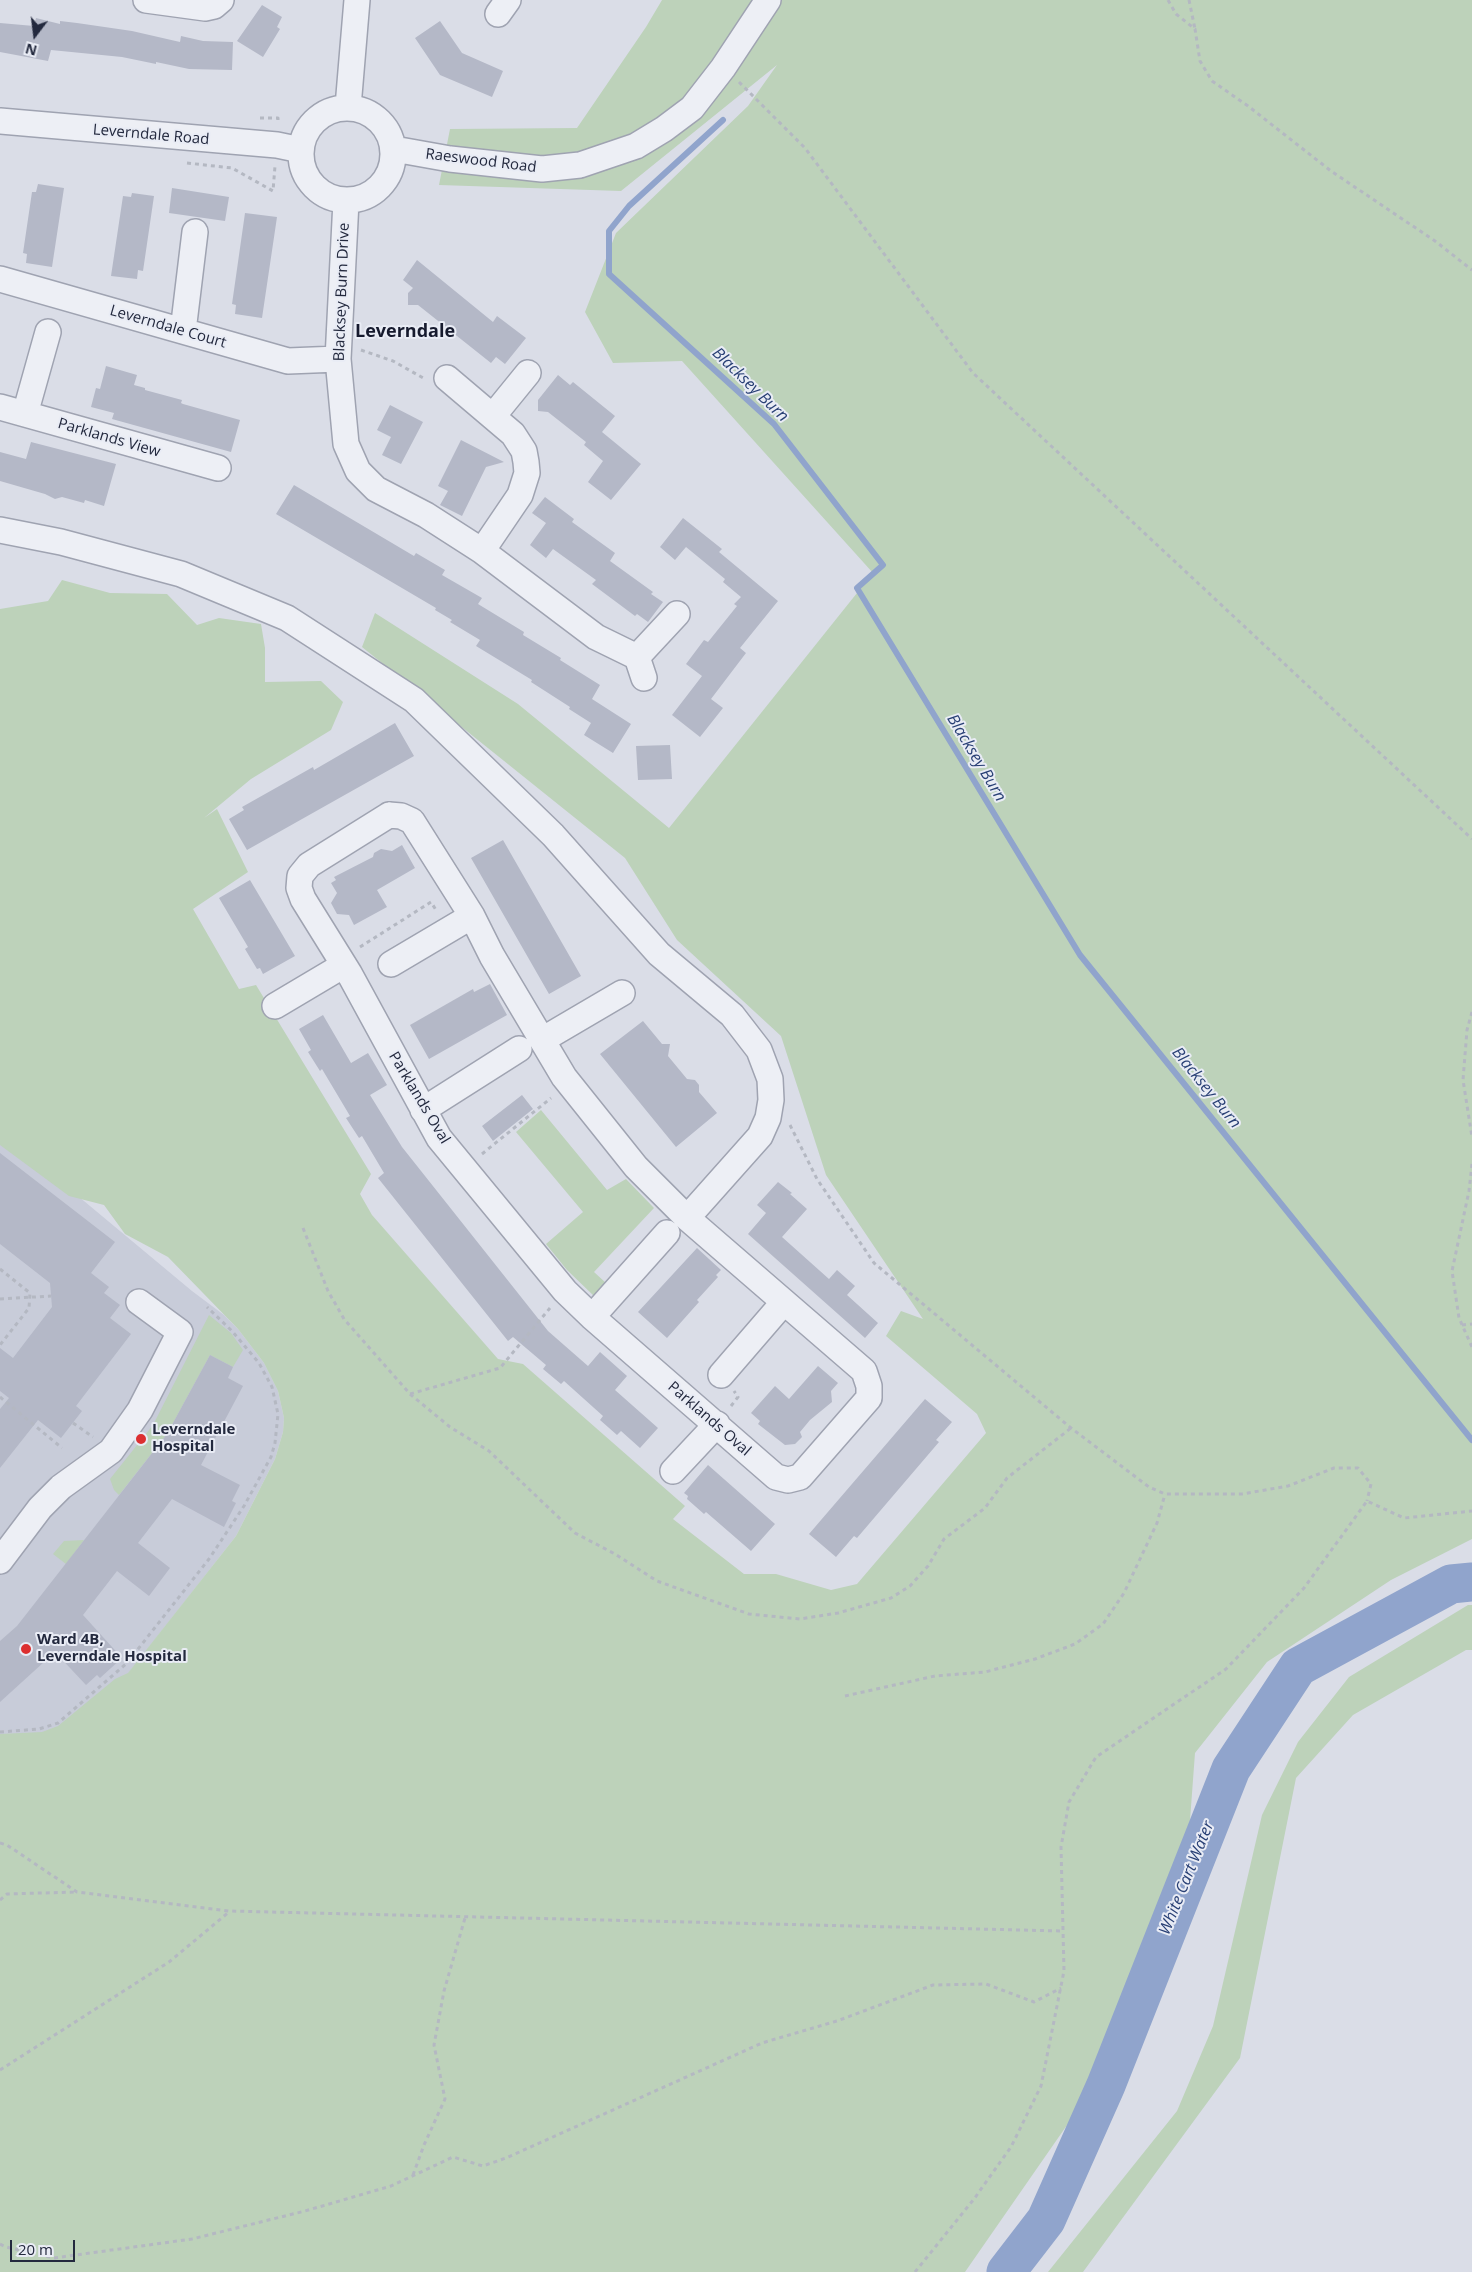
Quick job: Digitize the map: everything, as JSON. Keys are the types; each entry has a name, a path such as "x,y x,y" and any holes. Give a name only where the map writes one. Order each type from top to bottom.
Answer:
{"street":[{"path":"146,0 205,8 214,6 221,0"},
{"path":"348,107 357,0"},
{"name":"Raeswood Road","path":"394,149 450,159 542,169 580,165 636,146 664,129 692,108 723,68 768,0"},
{"path":"348,107 368,112 381,121 391,136 394,149 391,170 382,187 363,199 346,201 326,196 312,185 302,167 301,150 308,129 318,118 331,110 348,107"},
{"name":"Leverndale Road","path":"0,122 277,145 301,150"},
{"name":"Blacksey Burn Drive","path":"346,201 338,352 346,444 358,471 376,489 426,515 482,551 596,637 641,668 677,614"},
{"path":"183,331 195,232"},
{"name":"Leverndale Court","path":"0,279 288,361 338,352"},
{"path":"25,414 48,332"},
{"path":"494,416 528,373"},
{"path":"446,378 506,426 524,451 527,473 520,495 482,551"},
{"name":"Parklands View","path":"0,407 218,468"},
{"path":"0,530 61,542 181,574 288,618 414,700 554,835 659,954 732,1015 759,1050 770,1079 772,1100 768,1118 760,1136 687,1218"},
{"name":"Parklands Oval","path":"390,815 401,816 412,821 472,916 492,956 569,1083 636,1167 687,1218 864,1372 869,1386 869,1398 800,1477 788,1480 776,1477 592,1317 565,1291 439,1138 342,962 304,899 299,888 300,876 309,865 390,815"},
{"path":"391,964 472,916"},
{"path":"275,1006 342,962"},
{"path":"542,1040 622,993"},
{"path":"422,1110 519,1049"},
{"path":"592,1317 667,1233"},
{"path":"0,1561 40,1508 61,1487 111,1451 140,1410 180,1332 139,1302"},
{"path":"721,1375 784,1302"},
{"path":"673,1472 717,1424"}],"path":[{"path":"1168,0 1176,14 1195,29"},
{"path":"1189,0 1200,61 1212,81 1248,106 1331,171 1435,241 1472,270"},
{"path":"723,68 759,100 805,148 973,373 1472,839"},
{"path":"338,352 374,353 393,361 435,386 446,378"},
{"path":"342,962 431,902 449,930"},
{"path":"1472,1012 1467,1030 1463,1080 1472,1137"},
{"path":"464,1168 569,1083"},
{"path":"768,1118 790,1124 817,1179 874,1263 1071,1428 1149,1487 1165,1494 1242,1494 1288,1486 1334,1468 1358,1468 1371,1484 1366,1501 1304,1588 1226,1669 1096,1757 1070,1802 1061,1847 1064,1971 1041,2086 1021,2129 974,2199 916,2272"},
{"path":"1472,1164 1469,1191 1452,1271 1459,1318 1472,1347"},
{"path":"303,1228 328,1292 344,1319 410,1394 450,1427 489,1451 576,1533 615,1554 658,1582 749,1614 800,1619 838,1613 891,1598 910,1586 928,1566 944,1539 985,1508 1007,1478 1071,1428"},
{"path":"0,1270 30,1292 29,1308 0,1345"},
{"path":"410,1394 500,1368 565,1291"},
{"path":"0,1299 52,1296"},
{"path":"0,1732 39,1729 58,1723 126,1664 209,1559 244,1506 271,1457 278,1429 278,1414 272,1387 259,1363 232,1331 207,1307"},
{"path":"1462,1325 1472,1324"},
{"path":"717,1424 738,1397 721,1375"},
{"path":"0,1397 62,1448"},
{"path":"845,1696 935,1676 985,1672 1035,1659 1075,1644 1103,1624 1124,1593 1157,1523 1165,1494"},
{"path":"1366,1501 1404,1518 1472,1511"},
{"path":"0,1843 7,1845 77,1892"},
{"path":"0,1900 7,1894 77,1892 229,1912 1062,1931"},
{"path":"0,2070 169,1962 229,1912"},
{"path":"413,2176 424,2144 445,2099 434,2045 444,1990 465,1917"},
{"path":"0,2244 6,2248 54,2258 192,2239 305,2211 391,2186 453,2157 483,2166 506,2158 762,2043 837,2021 933,1985 986,1984 1034,2002 1061,1988"}],"shaded area":[{"name":"Leverndale Hospital","path":"0,1131 192,1291 224,1315 238,1329 264,1363 278,1391 284,1418 283,1432 275,1459 236,1536 73,1744 0,1741"}],"green space":[{"path":"662,0 1472,0 1472,1539 1391,1580 1267,1662 1195,1753 1188,1847 1140,2020 965,2272 0,2272 0,1734 42,1732 58,1726 115,1679 128,1673 236,1536 275,1459 283,1432 284,1418 278,1391 264,1363 238,1329 168,1257 125,1234 104,1205 69,1196 0,1145 0,609 48,601 62,580 110,593 167,594 197,625 219,618 261,624 265,648 265,682 321,681 343,702 331,730 251,779 204,818 217,809 248,872 193,909 239,989 256,985 371,1174 360,1194 372,1215 498,1359 523,1364 685,1506 673,1519 744,1574 776,1574 831,1590 857,1584 986,1433 977,1414 886,1336 901,1311 923,1319 826,1175 781,1036 677,940 625,858 362,647 375,613 518,704 669,828 873,573 682,361 613,363 585,312 616,233 748,106 777,65 621,191 439,185 450,129 577,128 646,27"},
{"path":"541,1110 607,1190 626,1179 654,1208 594,1272 606,1283 595,1297 567,1270 546,1244 583,1212 516,1132"},
{"path":"209,1315 231,1333 243,1350 233,1367 210,1355 167,1434 119,1495 114,1490 110,1479 153,1425"},
{"path":"84,1540 66,1564 53,1554 64,1541"},
{"path":"1468,1605 1472,1605 1472,1650 1466,1650 1353,1715 1296,1778 1240,2058 1083,2272 1048,2272 1177,2111 1213,2026 1262,1815 1298,1742 1349,1677"}],"building":[{"path":"262,5 282,17 277,27 280,29 263,57 237,41"},
{"path":"36,18 60,24 60,21 132,31 180,42 181,36 203,41 233,42 232,70 189,69 122,57 51,50 48,61 0,52 0,23 34,26"},
{"path":"440,21 462,53 503,71 492,97 440,75 415,38"},
{"path":"38,184 64,188 52,267 26,263 27,254 23,253 32,192 36,192"},
{"path":"172,188 229,197 225,221 169,213"},
{"path":"132,193 154,196 143,271 138,270 137,279 111,276 123,196 131,197"},
{"path":"245,213 277,217 262,318 235,314 236,305 232,304"},
{"path":"417,260 493,322 497,316 526,338 505,364 496,357 491,363 418,305 408,305 408,293 413,288 403,280"},
{"path":"106,366 137,375 134,385 145,388 145,390 182,400 181,403 183,404 240,420 231,452 112,419 114,413 91,407 96,388 100,389"},
{"path":"558,375 570,385 573,382 615,416 602,432 641,464 611,500 588,482 603,461 584,445 586,442 548,412 538,411 538,400"},
{"path":"390,405 423,422 401,464 382,455 391,437 377,430"},
{"path":"461,440 504,462 486,467 462,516 440,505 448,491 438,486"},
{"path":"31,442 116,464 104,506 85,500 84,503 62,497 55,499 45,494 0,481 0,452 26,459"},
{"path":"294,485 414,556 416,553 445,570 442,575 482,598 478,604 524,632 523,635 600,685 592,699 631,724 613,753 584,735 591,723 531,682 532,680 476,646 480,640 450,622 452,620 435,610 436,608 276,514"},
{"path":"545,497 574,519 572,522 615,553 610,561 653,592 651,594 663,602 648,622 637,614 635,616 592,584 596,580 553,549 546,558 530,545 546,523 532,513"},
{"path":"683,518 722,549 719,552 778,601 740,648 746,653 711,699 723,708 700,737 672,715 702,676 686,664 704,640 708,642 737,606 734,604 741,597 723,582 725,579 686,547 675,560 660,547"},
{"path":"395,723 414,756 247,850 229,819 244,810 242,807 313,767 314,770"},
{"path":"670,745 672,779 638,780 636,746"},
{"path":"503,840 581,976 549,994 471,858"},
{"path":"402,845 415,868 377,890 387,907 354,925 349,915 337,914 331,903 337,893 331,883 336,880 334,877 373,857 374,853 381,849 392,851"},
{"path":"250,880 295,956 263,974 260,968 257,969 245,949 248,947 219,898"},
{"path":"490,984 507,1015 429,1059 410,1025 473,989 474,992"},
{"path":"323,1015 351,1063 368,1053 387,1085 370,1095 402,1147 548,1331 588,1366 600,1352 627,1376 615,1390 658,1428 640,1448 621,1431 617,1435 600,1420 603,1416 564,1381 561,1384 543,1369 546,1365 513,1337 508,1341 378,1178 384,1173 362,1136 359,1138 346,1118 350,1116 322,1069 320,1071 308,1052 311,1050 299,1029"},
{"path":"643,1021 662,1044 670,1044 668,1056 687,1079 695,1080 699,1085 699,1092 717,1113 676,1147 600,1054"},
{"path":"522,1095 533,1109 493,1141 482,1126"},
{"path":"0,1153 115,1242 91,1273 109,1287 104,1293 120,1305 110,1318 131,1334 76,1406 82,1411 61,1438 38,1420 0,1468 0,1409 9,1398 0,1391 0,1348 13,1358 52,1307 50,1283 0,1244"},
{"path":"778,1182 807,1209 782,1237 829,1279 837,1270 855,1286 847,1295 878,1323 865,1338 748,1234 766,1213 757,1205"},
{"path":"697,1248 721,1270 716,1275 718,1277 697,1300 699,1302 667,1338 638,1312"},
{"path":"210,1355 233,1367 228,1378 243,1386 201,1465 240,1485 232,1501 236,1503 224,1527 172,1499 138,1543 170,1568 149,1596 117,1571 83,1615 122,1658 100,1678 97,1675 86,1685 55,1652 0,1702 0,1641 17,1626 167,1434"},
{"path":"818,1366 838,1383 831,1391 832,1402 810,1420 800,1432 802,1437 795,1444 785,1445 758,1424 760,1421 751,1413 775,1386 789,1399"},
{"path":"925,1399 952,1422 936,1440 939,1442 857,1538 854,1536 836,1557 809,1534"},
{"path":"708,1465 775,1524 751,1551 706,1512 704,1514 687,1499 688,1496 684,1493"}],"waterway":[{"name":"Blacksey Burn","path":"723,120 629,206 609,231 609,274 774,424 883,565 857,588 1080,955 1472,1440"},
{"name":"White Cart Water","path":"1006,2272 1046,2220 1106,2085 1231,1769 1298,1667 1451,1584 1472,1582"}],"place":[{"name":"Leverndale Hospital","path":"141,1439"},
{"name":"Ward 4B, Leverndale Hospital","path":"26,1649"}],"district":[{"name":"Leverndale","path":"405,332"}]}
